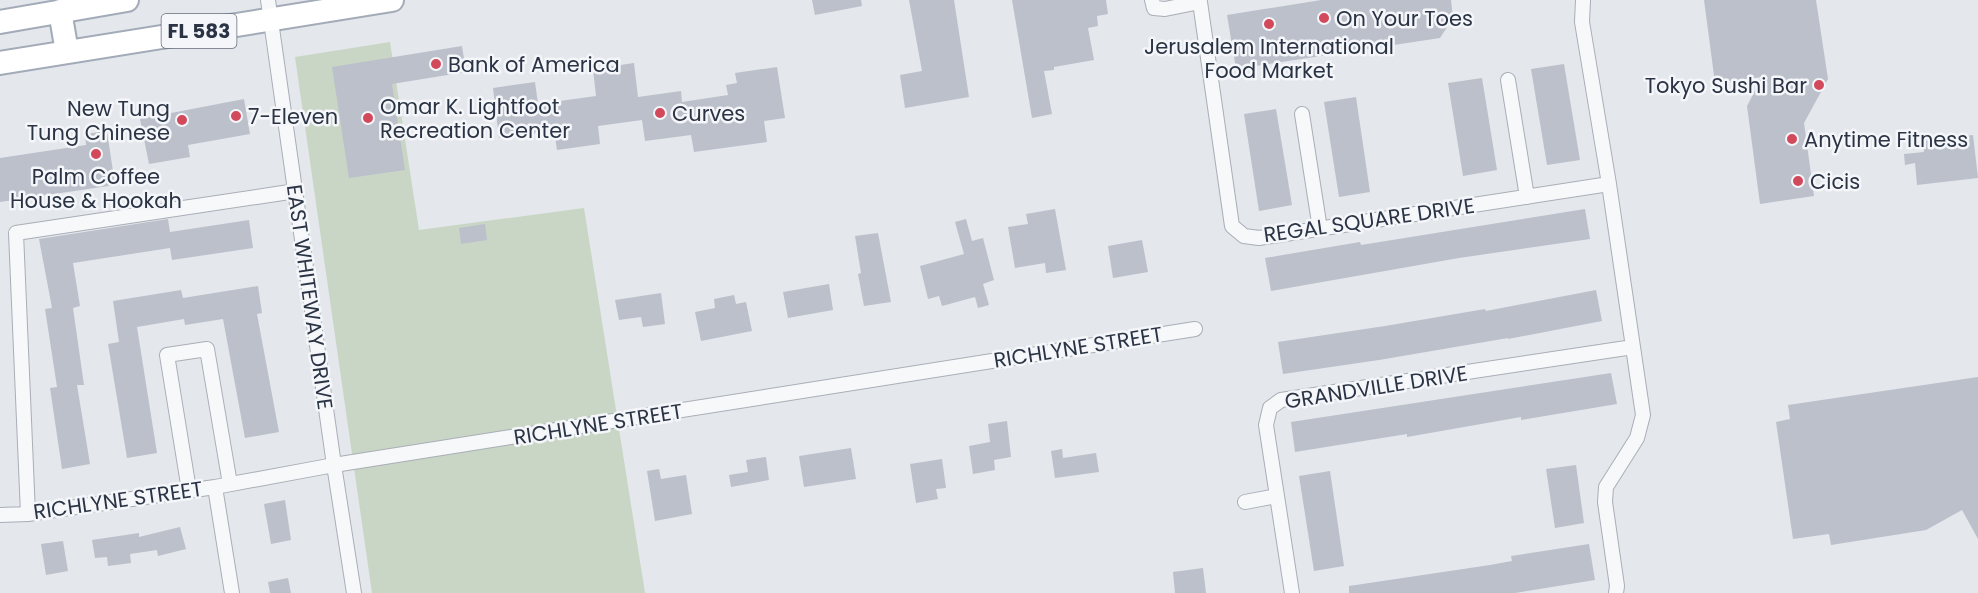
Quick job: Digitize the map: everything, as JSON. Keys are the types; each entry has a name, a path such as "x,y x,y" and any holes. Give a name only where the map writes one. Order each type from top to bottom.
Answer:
{"main road":[{"path":"0,22 127,0"},
{"name":"FL 583","path":"0,63 67,52 270,10 392,0"},
{"path":"60,11 67,52"}],"street":[{"name":"REGAL SQUARE DRIVE","path":"1152,0 1154,8 1165,9 1200,2 1232,226 1244,237 1259,238 1609,184"},
{"path":"1583,0 1582,22 1609,184 1643,415 1637,438 1606,487 1605,502 1617,586 1616,593"},
{"name":"EAST WHITEWAY DRIVE","path":"270,10 333,465 354,593"},
{"path":"1508,80 1527,197"},
{"path":"1302,114 1320,229"},
{"path":"28,514 16,233 296,191"},
{"name":"RICHLYNE STREET","path":"0,515 28,514 215,487 333,465 1196,329"},
{"name":"GRANDVILLE DRIVE","path":"1292,593 1266,425 1270,408 1281,400 1633,347"},
{"path":"189,490 167,355 207,349 230,484"},
{"path":"215,487 232,593"},
{"path":"1245,502 1277,496"}],"green space":[{"path":"390,42 419,230 584,208 645,593 372,593 295,57"}],"building":[{"path":"812,0 861,0 862,6 815,15"},
{"path":"909,0 954,0 969,97 905,108 900,75 922,71"},
{"path":"1012,0 1106,0 1108,14 1097,16 1098,26 1088,28 1094,60 1044,71 1052,114 1032,118"},
{"path":"1321,0 1451,0 1453,18 1440,38 1236,69 1227,15"},
{"path":"1704,0 1816,0 1828,79 1804,123 1814,196 1760,204 1747,106 1762,77 1715,83"},
{"name":"Omar K. Lightfoot Recreation Center","path":"462,46 466,72 392,84 405,170 349,178 332,67"},
{"path":"634,63 638,97 681,91 682,102 728,95 726,85 737,83 735,73 777,67 785,118 764,121 767,142 694,152 691,135 645,141 642,120 598,126 600,144 557,150 554,131 499,138 493,88 535,82 538,104 596,96 593,69"},
{"path":"1564,64 1580,160 1547,165 1531,69"},
{"path":"1482,78 1497,170 1463,176 1448,83"},
{"path":"1356,97 1370,192 1339,197 1324,102"},
{"path":"244,99 250,134 188,145 190,157 149,164 140,119"},
{"path":"1276,109 1292,205 1259,211 1244,114"},
{"path":"107,131 115,185 0,202 0,158 86,145 85,134"},
{"path":"1973,135 1978,178 1917,185 1915,163 1905,165 1904,154 1924,152 1922,141"},
{"path":"1055,209 1066,270 1046,273 1045,263 1015,268 1008,227 1028,224 1026,214"},
{"path":"1585,209 1590,239 1459,258 1271,291 1265,258"},
{"path":"168,219 170,232 249,220 253,248 172,260 170,248 73,263 80,306 73,308 84,385 77,385 90,464 62,469 50,388 57,387 45,309 52,308 39,239"},
{"path":"966,219 972,241 983,238 994,280 983,284 989,305 978,308 975,297 942,306 939,296 928,299 920,266 964,254 955,222"},
{"path":"485,224 487,240 461,244 459,228"},
{"path":"878,233 891,302 864,306 858,274 861,273 855,236"},
{"path":"1142,240 1148,272 1113,278 1108,246"},
{"path":"829,284 833,310 788,318 783,292"},
{"path":"258,286 262,313 257,314 279,432 245,438 223,319 185,325 184,319 137,327 157,453 127,458 108,344 119,342 113,301 181,290 183,298"},
{"path":"1596,290 1602,321 1508,339 1283,374 1278,342 1485,309 1486,311"},
{"path":"661,293 665,324 643,327 641,317 619,320 615,300"},
{"path":"734,295 736,304 746,302 752,331 701,341 695,312 715,308 714,299"},
{"path":"1611,373 1617,404 1295,452 1291,422"},
{"path":"1978,377 1978,539 1962,510 1926,530 1831,545 1829,534 1793,539 1776,422 1790,419 1788,405"},
{"path":"1007,421 1011,457 994,460 995,470 973,474 969,446 990,442 988,424"},
{"path":"851,448 856,479 804,487 799,456"},
{"path":"1062,449 1063,458 1096,453 1099,472 1055,478 1051,451"},
{"path":"766,457 769,480 731,487 729,475 748,472 746,460"},
{"path":"942,459 946,488 936,489 938,499 916,503 910,464"},
{"path":"1576,465 1584,523 1555,528 1546,469"},
{"path":"659,469 661,479 686,475 692,514 655,521 647,471"},
{"path":"1330,471 1344,566 1314,571 1299,476"},
{"path":"285,500 291,540 271,544 264,504"},
{"path":"180,527 186,549 158,556 157,550 130,554 131,563 108,566 107,557 95,558 92,540 139,533 139,537"},
{"path":"63,541 68,571 46,575 41,544"},
{"path":"1589,544 1595,580 1515,593 1349,593 1349,586 1490,565 1512,561 1511,556"},
{"path":"1203,568 1206,593 1175,593 1173,572"},
{"path":"288,578 291,593 270,593 268,582"}],"place":[{"name":"On Your Toes","path":"1324,18"},
{"name":"Jerusalem International Food Market","path":"1269,24"},
{"name":"Bank of America","path":"436,64"},
{"name":"Tokyo Sushi Bar","path":"1819,85"},
{"name":"Curves","path":"660,113"},
{"name":"7-Eleven","path":"236,116"},
{"name":"Omar K. Lightfoot Recreation Center","path":"368,118"},
{"name":"New Tung Tung Chinese","path":"182,120"},
{"name":"Anytime Fitness","path":"1792,139"},
{"name":"Palm Coffee House & Hookah","path":"96,154"},
{"name":"Cicis","path":"1798,181"}]}
